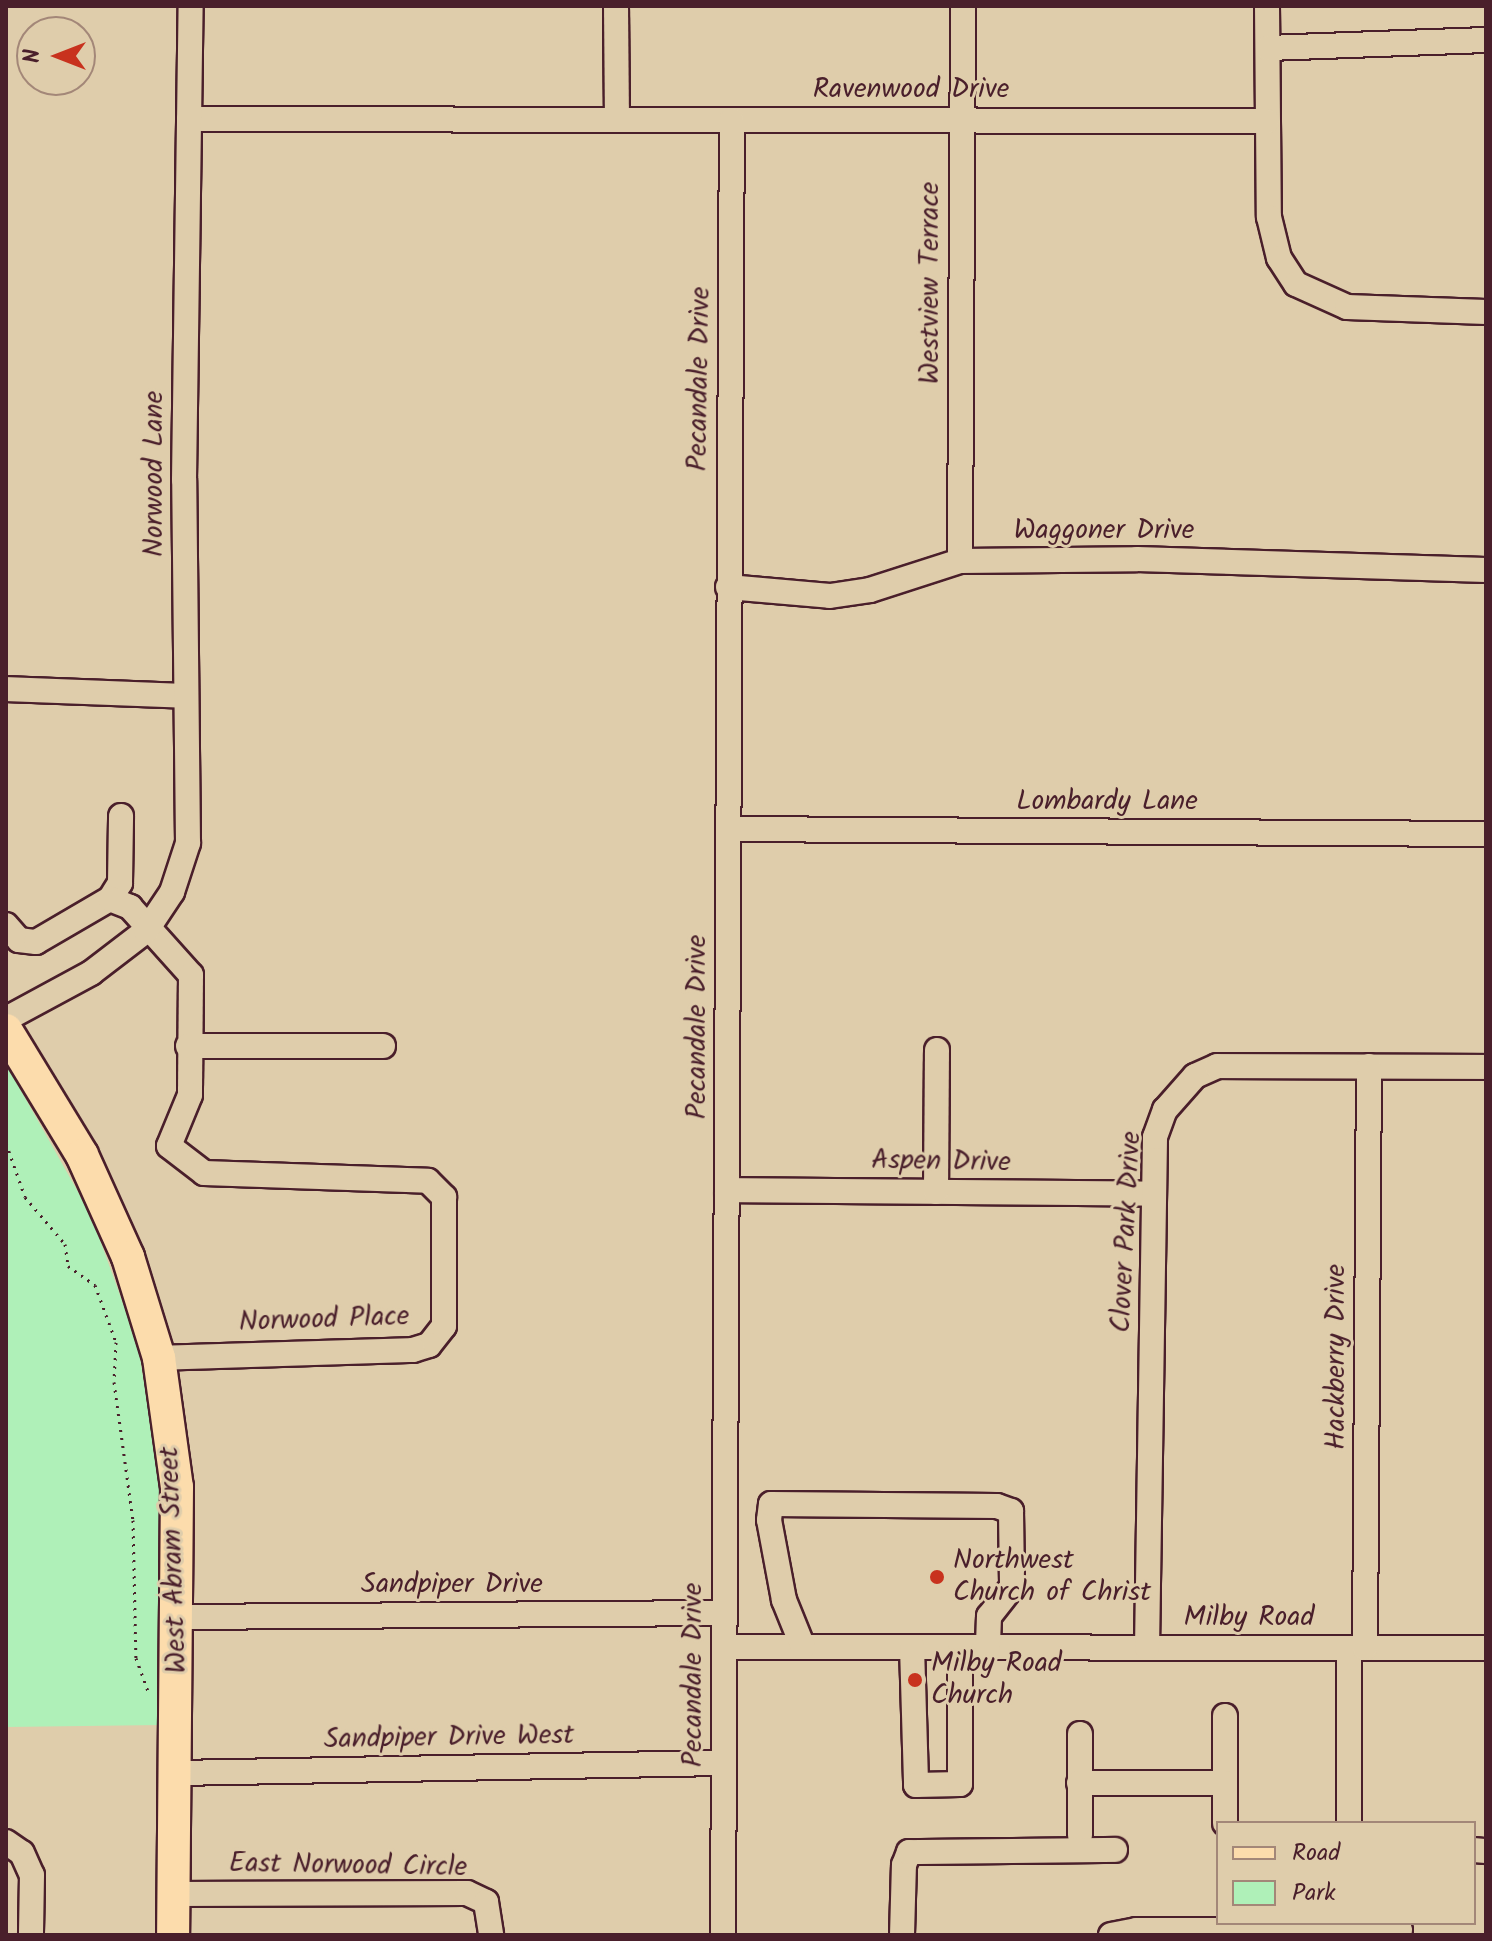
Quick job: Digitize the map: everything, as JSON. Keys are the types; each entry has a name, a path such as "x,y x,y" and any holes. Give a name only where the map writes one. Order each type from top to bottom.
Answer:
{"main road":[{"name":"West Abram Street","path":"6,1030 82,1155 128,1257 159,1358 177,1487 179,1617 173,1935"}],"street":[{"name":"Norwood Lane","path":"6,1019 91,973 146,931 172,892 188,843 186,696 191,6"},
{"path":"616,6 617,120"},
{"name":"Westview Terrace","path":"960,561 963,6"},
{"path":"1267,6 1267,121 1272,238 1296,284 1347,307 1486,312"},
{"path":"1268,48 1486,40"},
{"name":"Ravenwood Drive","path":"189,119 1267,121"},
{"name":"Pecandale Drive","path":"723,1935 732,120"},
{"name":"Waggoner Drive","path":"728,587 830,596 870,590 960,561 1137,559 1486,570"},
{"path":"6,689 186,696"},
{"path":"6,925 19,940 36,942 110,899 120,883 121,816"},
{"name":"Lombardy Lane","path":"729,829 1486,834"},
{"path":"110,899 130,907 146,931 191,975 188,1046 383,1046"},
{"name":"Norwood Place","path":"159,1358 413,1350 429,1345 444,1326 444,1197 437,1185 204,1173 169,1146 190,1095 188,1046"},
{"path":"936,1192 937,1050"},
{"name":"Clover Park Drive","path":"1147,1648 1155,1137 1165,1110 1195,1076 1217,1066 1486,1067"},
{"name":"Hackberry Drive","path":"1349,1821 1357,1648 1369,1066"},
{"name":"Aspen Drive","path":"727,1190 1154,1194"},
{"path":"803,1647 784,1600 769,1520 771,1504 997,1506 1011,1511 1012,1587 989,1616 988,1648"},
{"name":"Sandpiper Drive","path":"179,1617 725,1613"},
{"name":"Milby Road","path":"724,1647 1486,1648"},
{"path":"912,1647 916,1785 960,1784 960,1648"},
{"path":"1225,1716 1225,1821"},
{"path":"1080,1734 1080,1835"},
{"name":"Sandpiper Drive West","path":"176,1773 724,1763"},
{"path":"1079,1783 1225,1783"},
{"path":"6,1842 22,1853 32,1875 31,1935"},
{"path":"902,1935 904,1865 909,1852 1115,1850"},
{"name":"East Norwood Circle","path":"174,1894 467,1893 486,1902 491,1935"},
{"path":"1111,1935 1225,1927 1400,1930"}],"path":[{"path":"6,1143 29,1204 65,1244 68,1266 95,1285 116,1342 114,1382 133,1520 136,1658 155,1705"}],"green space":[{"path":"6,1064 91,1215 138,1345 161,1488 161,1725 6,1727"}],"place":[{"name":"Northwest Church of Christ","path":"937,1577"},
{"name":"Milby Road Church","path":"915,1680"}]}
